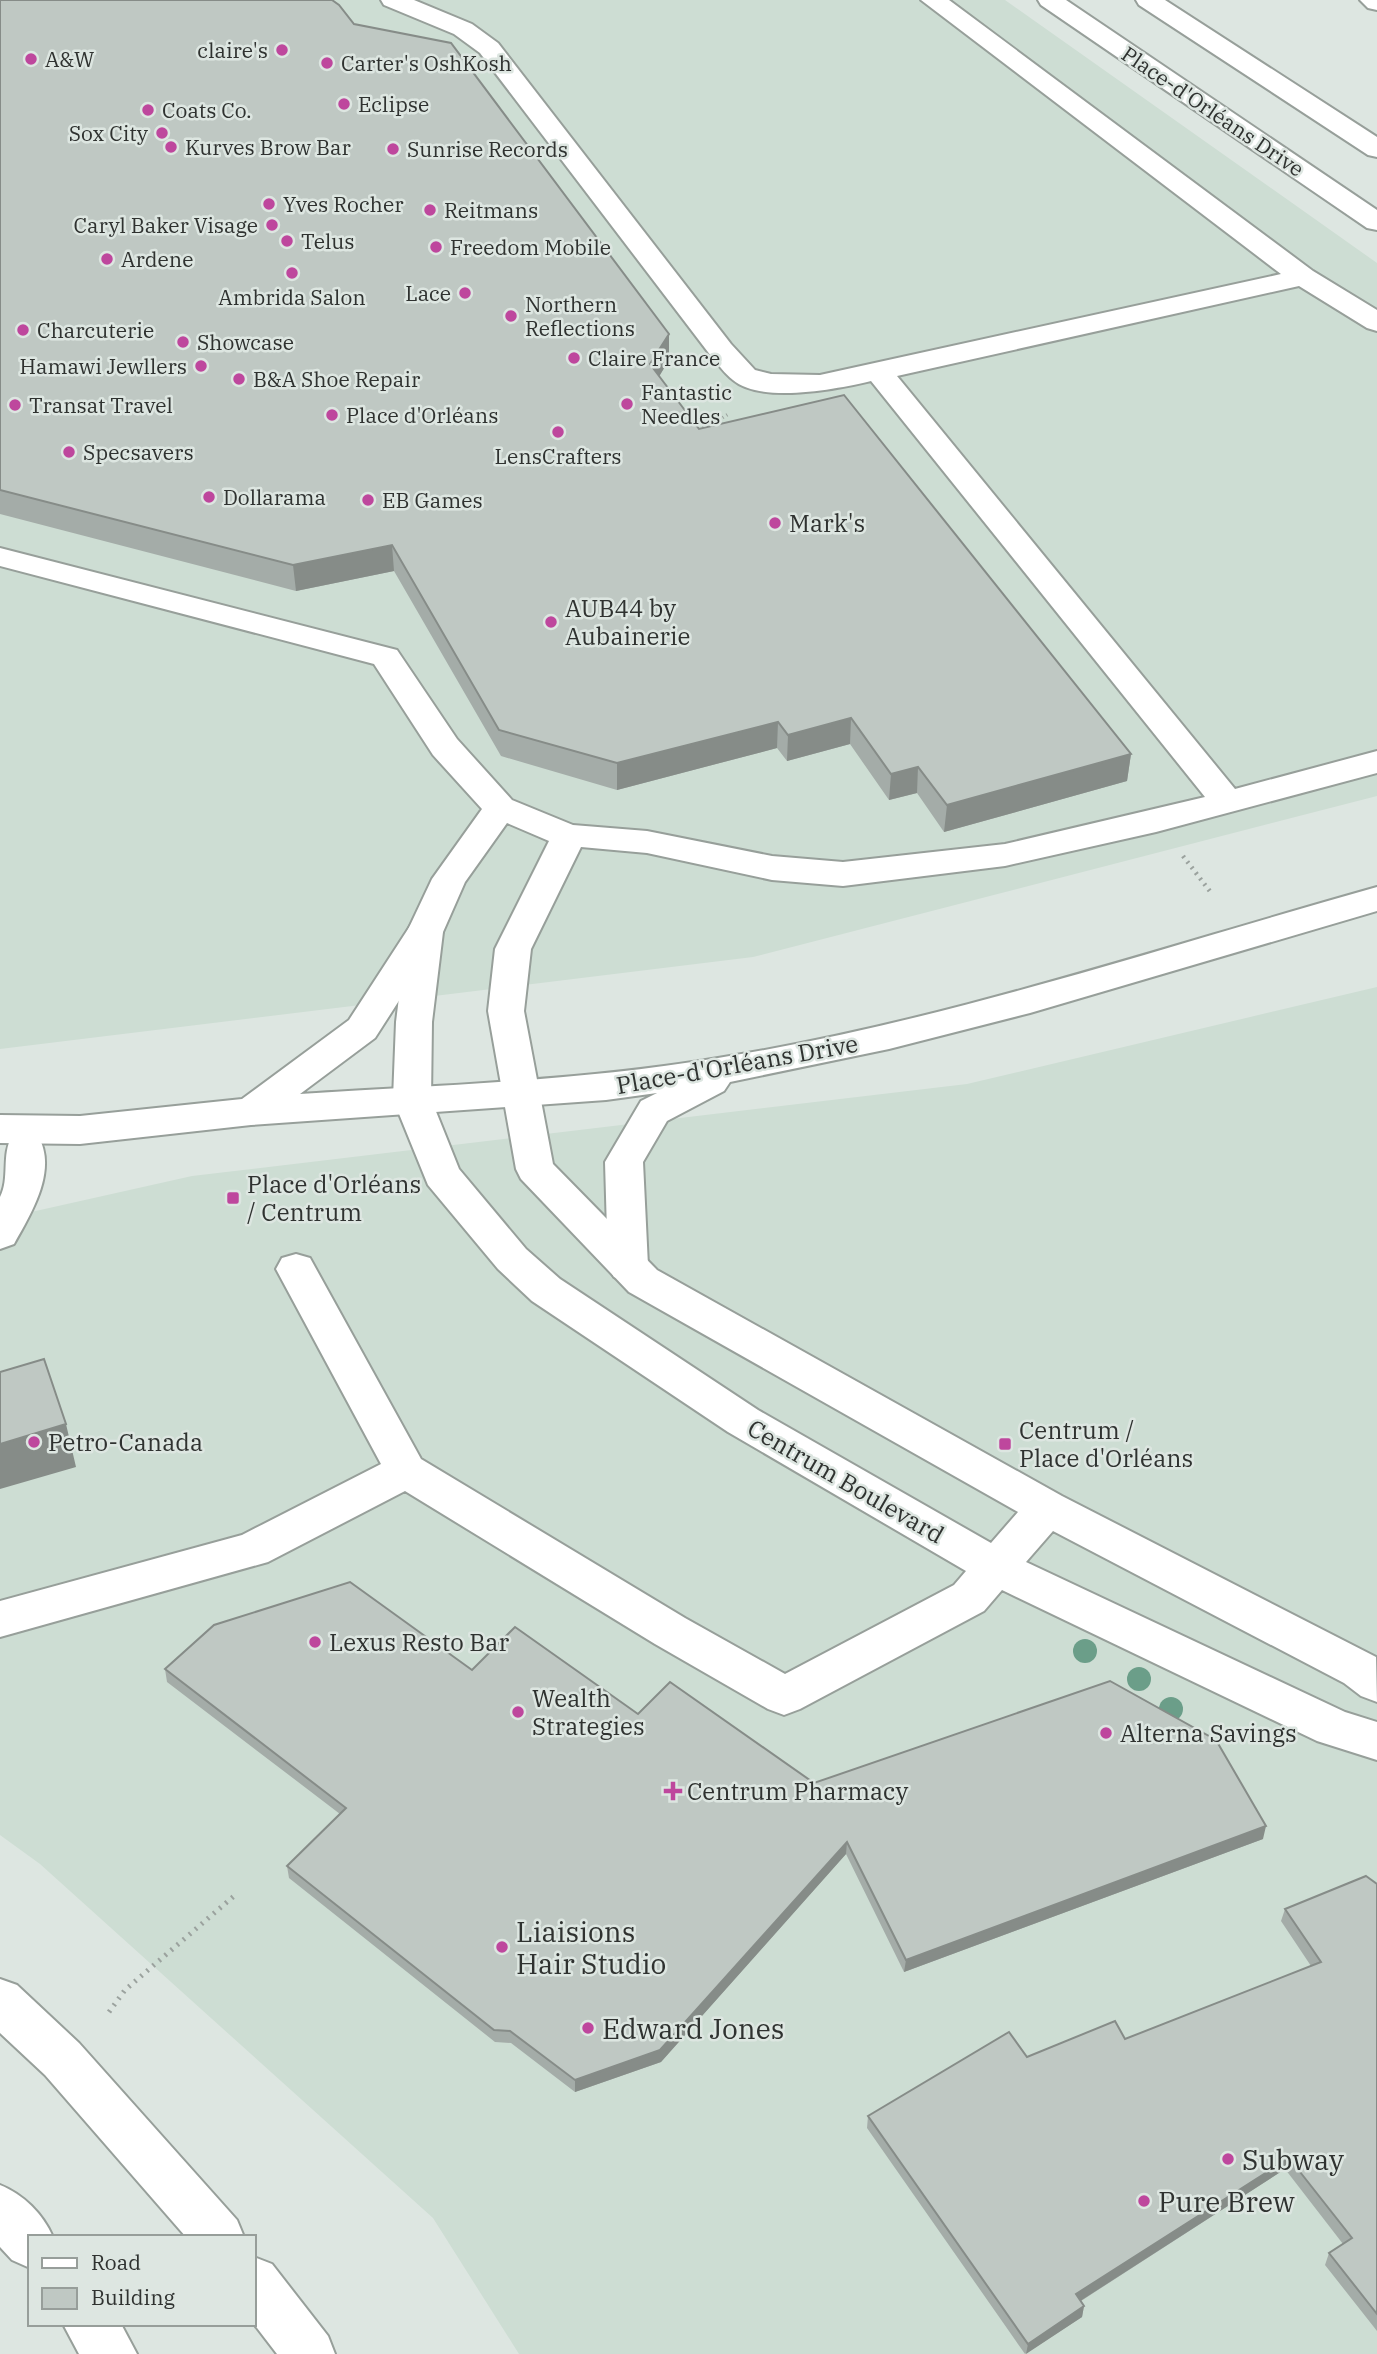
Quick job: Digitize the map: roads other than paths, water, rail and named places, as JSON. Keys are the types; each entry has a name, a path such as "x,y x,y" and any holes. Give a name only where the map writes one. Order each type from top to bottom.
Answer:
{"main road":[{"path":"393,0 463,29 489,48 713,340 745,376 769,383 820,384 1303,277"},
{"path":"933,0 1303,277 1377,322"},
{"name":"Place-d'Orléans Drive","path":"1050,0 1377,222"},
{"path":"1148,0 1377,149"},
{"path":"1372,0 1377,3"},
{"path":"879,372 1227,802"},
{"path":"0,558 386,657 445,747 500,808 569,836 647,842 772,868 843,874 1005,855 1156,821 1377,762"},
{"path":"251,1111 362,1029 425,932 449,879 500,808"},
{"path":"569,836 513,949 506,1012 535,1169 643,1281 1047,1508 1360,1670 1377,1683"},
{"name":"Place-d'Orléans Drive","path":"8,1143 80,1130 251,1111 606,1087 741,1067 890,1036 1030,1000 1377,899"},
{"path":"412,1099 414,1022 425,932"},
{"path":"628,1266 624,1162 654,1111 741,1067"},
{"name":"Centrum Boulevard","path":"412,1099 442,1175 512,1259 546,1290 743,1421 998,1568 1333,1727 1377,1741"},
{"path":"0,1234 23,1190 8,1143"},
{"path":"296,1269 406,1471 784,1696 970,1598 1047,1508"},
{"path":"0,1619 253,1550 406,1471"},
{"path":"0,2000 62,2059 217,2235"},
{"path":"0,2209 28,2241"},
{"path":"256,2285 309,2354"},
{"path":"90,2326 111,2354"}],"place":[{"name":"claire's","path":"282,50"},
{"name":"A&W","path":"31,59"},
{"name":"Carter's OshKosh","path":"327,63"},
{"name":"Eclipse","path":"344,104"},
{"name":"Coats Co.","path":"148,110"},
{"name":"Sox City","path":"162,133"},
{"name":"Kurves Brow Bar","path":"171,147"},
{"name":"Sunrise Records","path":"393,149"},
{"name":"Yves Rocher","path":"269,204"},
{"name":"Reitmans","path":"430,210"},
{"name":"Caryl Baker Visage","path":"272,225"},
{"name":"Telus","path":"287,241"},
{"name":"Freedom Mobile","path":"436,247"},
{"name":"Ardene","path":"107,259"},
{"name":"Ambrida Salon","path":"292,273"},
{"name":"Lace","path":"465,293"},
{"name":"Northern Reflections","path":"511,316"},
{"name":"Charcuterie","path":"23,330"},
{"name":"Showcase","path":"183,342"},
{"name":"Claire France","path":"574,358"},
{"name":"Hamawi Jewllers","path":"201,366"},
{"name":"B&A Shoe Repair","path":"239,379"},
{"name":"Fantastic Needles","path":"627,404"},
{"name":"Transat Travel","path":"15,405"},
{"name":"Place d'Orléans","path":"332,415"},
{"name":"LensCrafters","path":"558,432"},
{"name":"Specsavers","path":"69,452"},
{"name":"Dollarama","path":"209,497"},
{"name":"EB Games","path":"368,500"},
{"name":"Mark's","path":"775,523"},
{"name":"AUB44 by Aubainerie","path":"551,622"},
{"name":"Place d'Orléans / Centrum","path":"233,1198"},
{"name":"Petro-Canada","path":"34,1442"},
{"name":"Centrum / Place d'Orléans","path":"1005,1444"},
{"name":"Lexus Resto Bar","path":"315,1642"},
{"name":"Wealth Strategies","path":"518,1712"},
{"name":"Alterna Savings","path":"1106,1733"},
{"name":"Centrum Pharmacy","path":"673,1791"},
{"name":"Liaisions Hair Studio","path":"502,1947"},
{"name":"Edward Jones","path":"588,2028"},
{"name":"Subway","path":"1228,2159"},
{"name":"Pure Brew","path":"1144,2201"}]}
